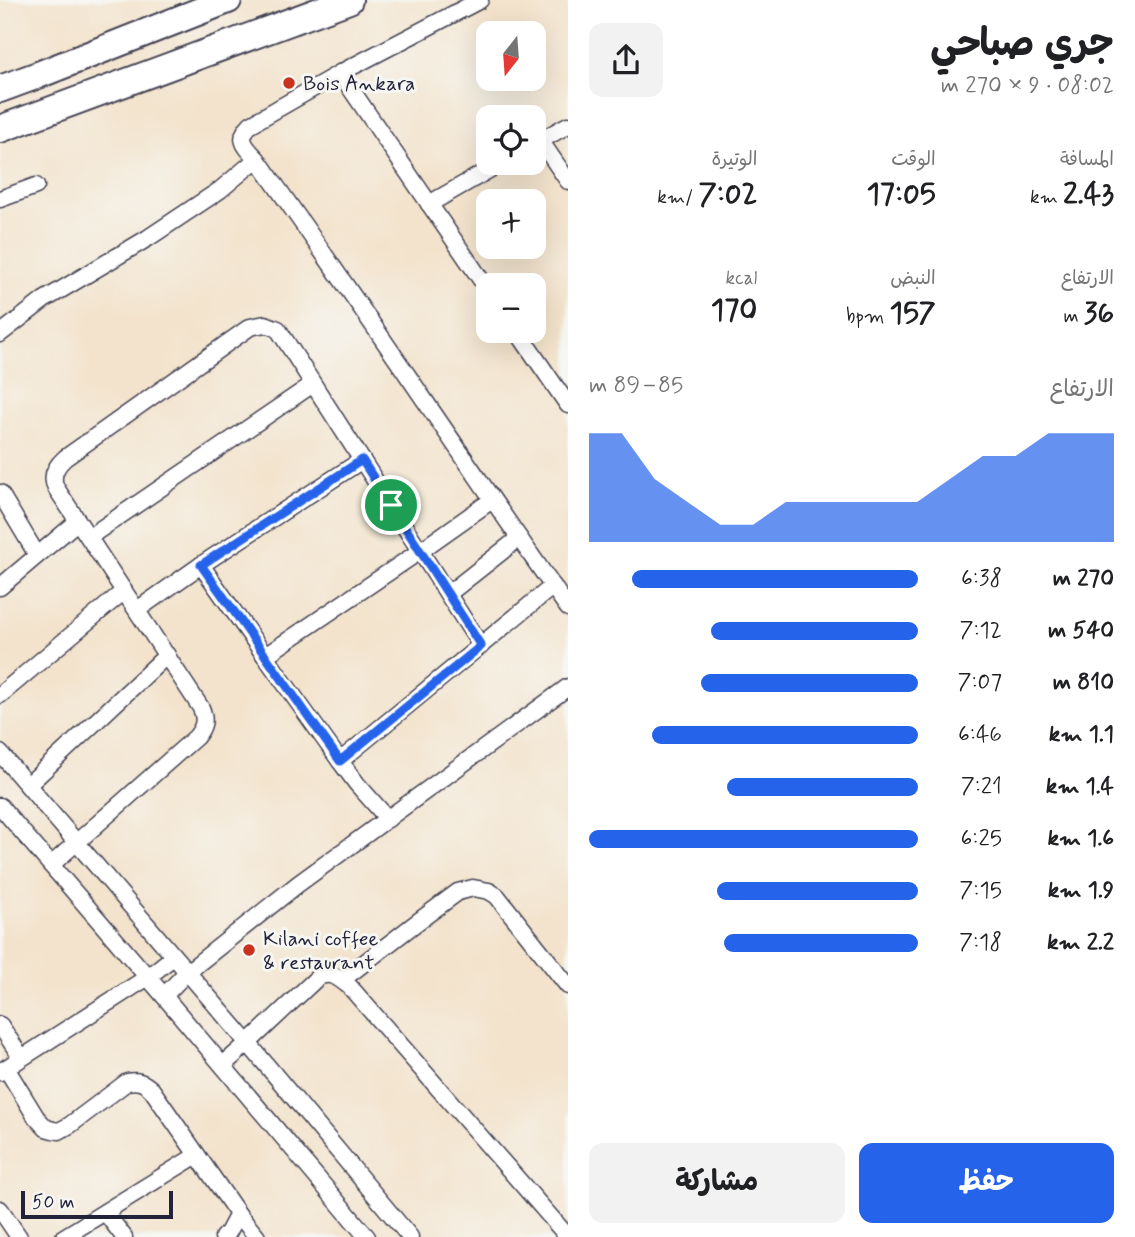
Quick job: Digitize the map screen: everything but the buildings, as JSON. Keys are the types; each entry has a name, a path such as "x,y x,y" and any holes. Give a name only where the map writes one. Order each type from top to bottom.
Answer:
{"main road":[{"path":"0,129 349,0"},
{"path":"0,89 217,2"}],"street":[{"path":"480,0 340,73 251,124 243,135 243,141 326,255 568,608"},
{"path":"340,73 476,273"},
{"path":"546,137 568,125"},
{"path":"546,153 568,181"},
{"path":"0,334 44,300 148,238 220,190 257,159"},
{"path":"429,204 480,175"},
{"path":"0,199 36,186"},
{"path":"51,864 196,737 204,724 201,708 53,482 53,476 59,463 250,327 265,324 278,329 481,646"},
{"path":"525,343 568,405"},
{"path":"89,537 313,384"},
{"path":"137,610 362,460"},
{"path":"0,493 37,555"},
{"path":"265,656 492,500"},
{"path":"0,587 78,521"},
{"path":"448,594 519,538"},
{"path":"201,565 340,761 388,819"},
{"path":"340,761 553,586"},
{"path":"0,695 124,591"},
{"path":"28,785 167,655"},
{"path":"164,996 186,973 308,876 568,687"},
{"path":"0,753 410,1237"},
{"path":"0,806 148,976 367,1237"},
{"path":"342,980 458,892 473,888 489,891 497,896 568,986"},
{"path":"173,957 3,1070 36,1117 46,1128 53,1130 70,1125 120,1085 134,1080 141,1081 152,1090 257,1237"},
{"path":"223,1065 317,978 330,974 350,987 568,1237"},
{"path":"0,1025 22,1057"},
{"path":"64,1237 197,1155"},
{"path":"0,1209 19,1237"},
{"path":"104,1212 124,1237"},
{"path":"223,1237 238,1214"}],"place":[{"name":"Bois Ankara","path":"289,83"},
{"name":"Kilani coffee & restaurant","path":"249,950"}],"route":[{"path":"362,460 391,505 481,646 340,761 201,565 362,460"}]}
